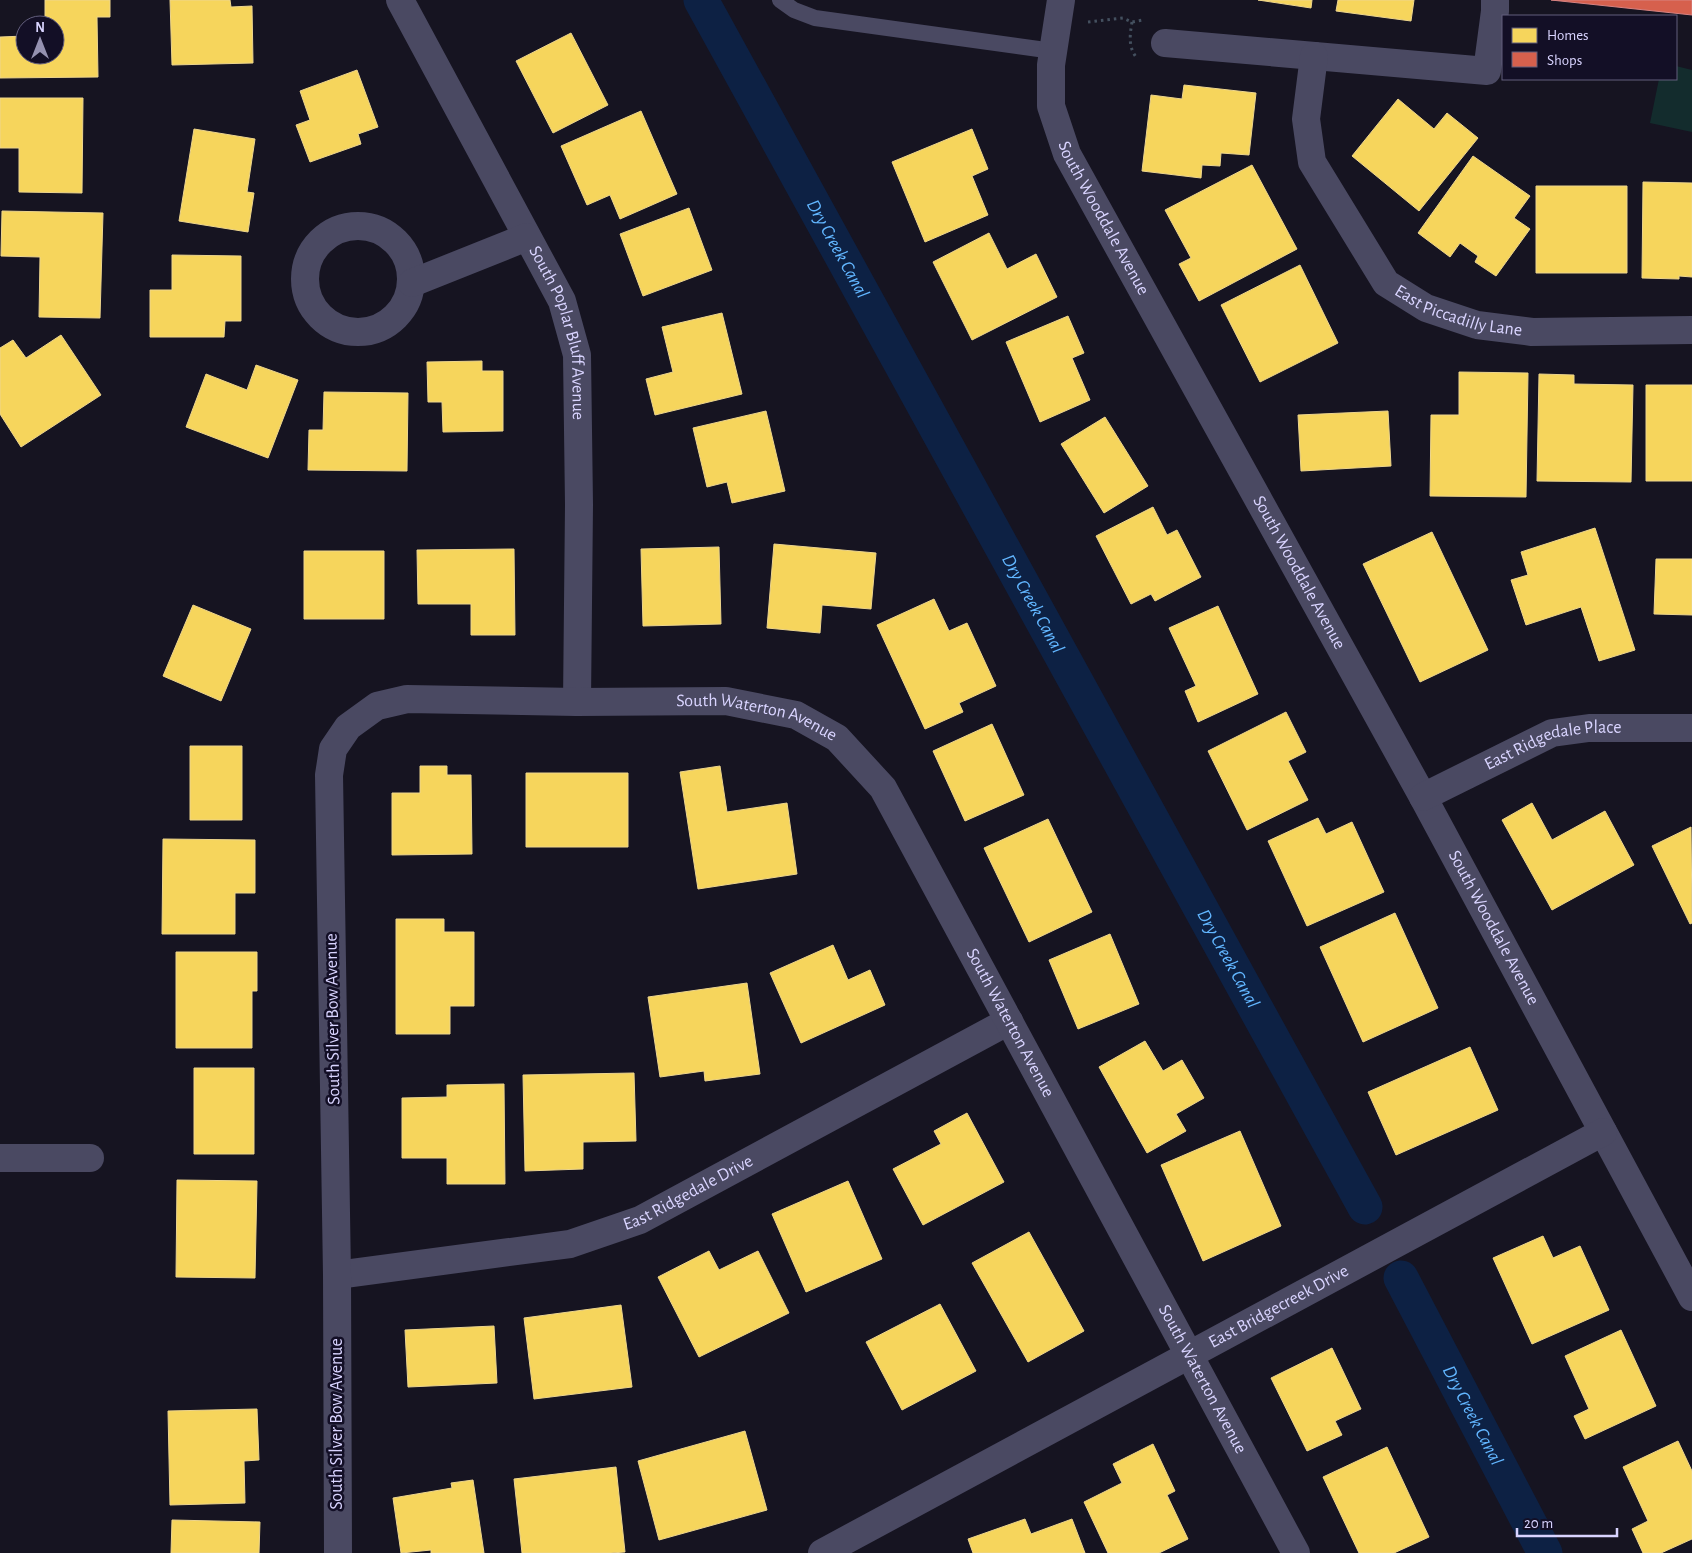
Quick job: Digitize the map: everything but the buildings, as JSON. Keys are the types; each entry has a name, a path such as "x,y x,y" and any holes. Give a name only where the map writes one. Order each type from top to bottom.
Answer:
{"street":[{"name":"South Poplar Bluff Avenue","path":"400,0 562,301 577,355 579,506 577,702"},
{"name":"South Wooddale Avenue","path":"1060,0 1051,65 1052,106 1067,154 1423,797 1692,1297"},
{"path":"1166,43 1487,71 1495,0"},
{"name":"East Piccadilly Lane","path":"1314,56 1306,119 1312,162 1386,283 1426,308 1477,325 1532,332 1692,330"},
{"path":"412,282 527,237"},
{"name":"South Silver Bow Avenue","path":"338,1553 337,1276 329,775 333,749 348,727 377,706 407,699 577,702"},
{"name":"South Waterton Avenue","path":"577,702 726,701 796,715 837,738 883,788 1296,1553"},
{"name":"East Ridgedale Place","path":"1423,797 1552,733 1589,728 1692,728"},
{"name":"East Ridgedale Drive","path":"337,1276 570,1244 640,1220 1009,1021"},
{"name":"East Bridgecreek Drive","path":"822,1553 1603,1132"},
{"path":"0,1158 90,1158"}],"lane":[{"path":"780,0 794,10 815,18 1053,51"}],"path":[{"path":"1080,23 1123,18 1132,22 1150,21"}],"green space":[{"path":"1677,66 1692,70 1692,132 1650,123 1659,80 1677,80"}],"waterway":[{"name":"Dry Creek Canal","path":"701,0 1365,1207"},
{"name":"Dry Creek Canal","path":"1401,1278 1545,1553"}]}
